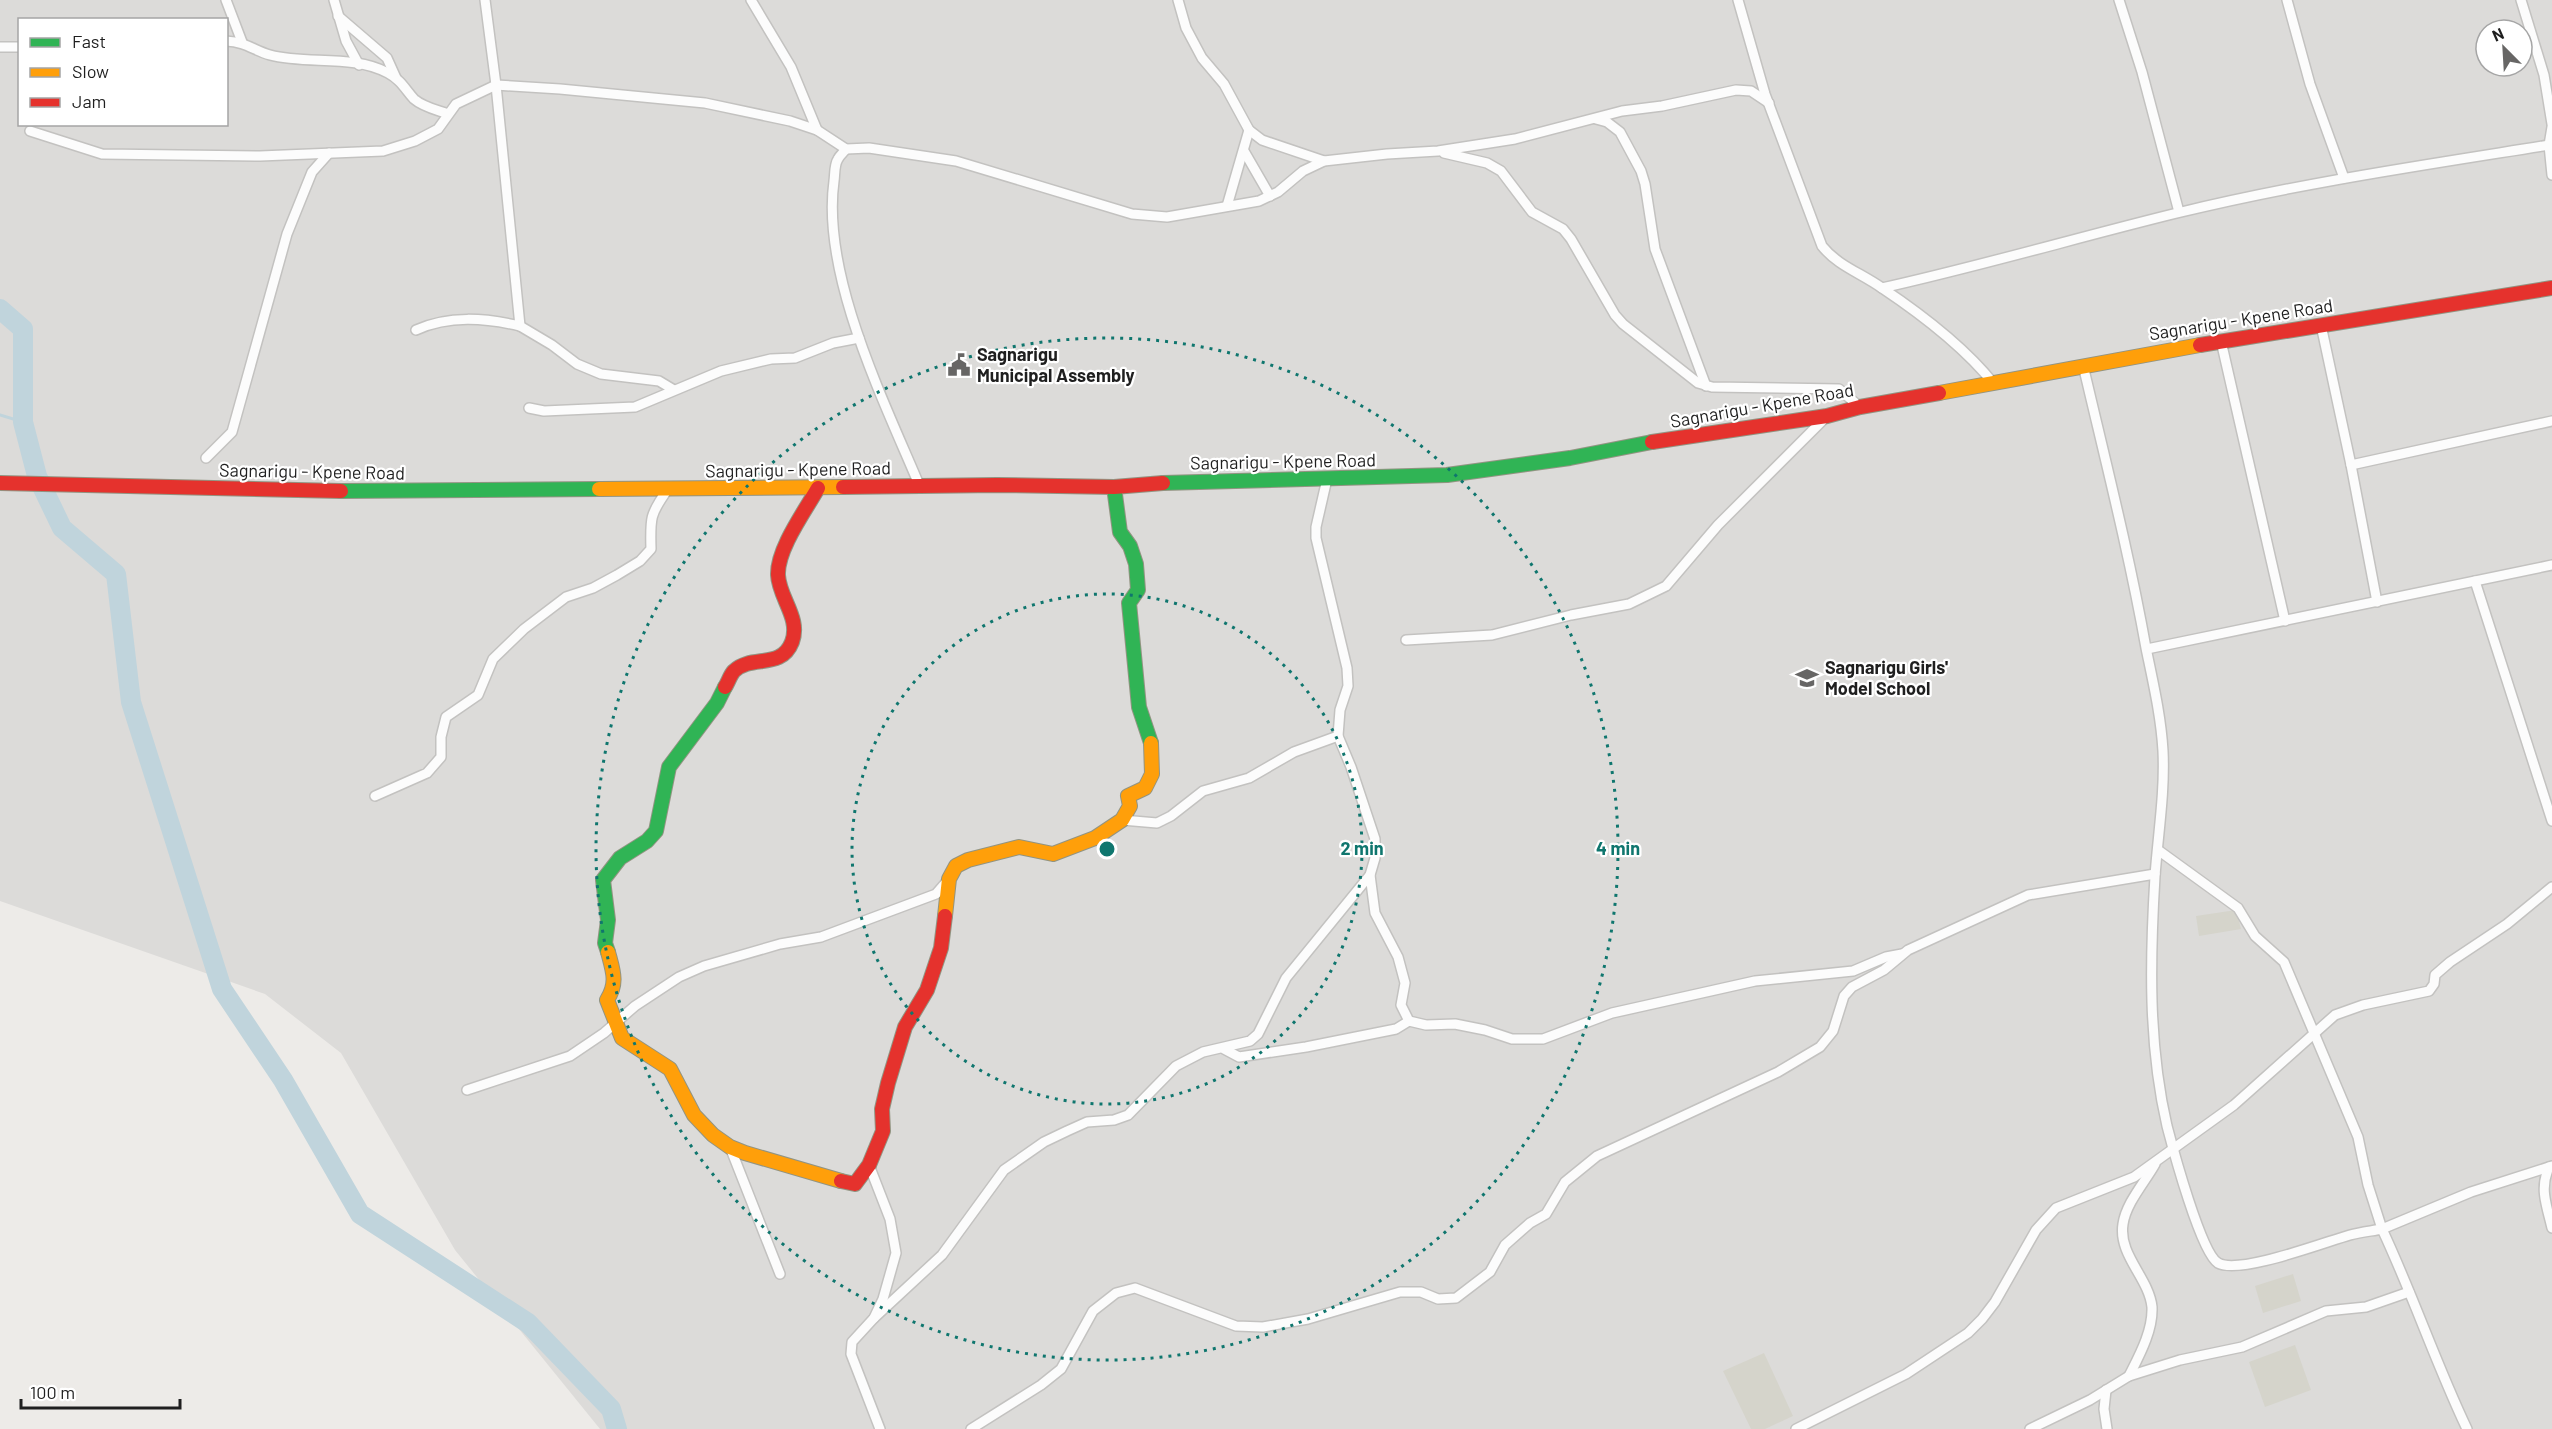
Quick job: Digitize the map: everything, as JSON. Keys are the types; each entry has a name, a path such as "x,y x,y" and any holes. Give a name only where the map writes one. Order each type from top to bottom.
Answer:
{"street":[{"path":"226,0 243,42"},
{"path":"334,0 346,40 359,65"},
{"path":"485,0 496,85 520,326"},
{"path":"752,0 791,67 817,130"},
{"path":"1178,0 1186,28 1202,58 1224,84 1249,130 1262,140 1324,161"},
{"path":"1738,0 1769,103 1822,246 1837,262 1882,288 1958,346 1994,384"},
{"path":"2119,0 2142,72 2178,212"},
{"path":"2287,0 2310,84 2344,177"},
{"path":"2521,0 2544,75 2552,126 2549,145 2552,175"},
{"path":"338,16 387,58 396,78"},
{"path":"228,41 243,42 267,54 290,59 359,65 386,72 405,85 415,99 429,108 448,114"},
{"path":"0,47 18,47"},
{"path":"30,131 102,154 260,156 383,151 415,141 438,129 456,104 496,85 705,103 790,121 817,130 846,149 869,148 956,161 1132,214 1167,217 1259,201 1278,192 1303,171 1324,161 1438,151 1515,139 1622,111 1662,106 1736,90 1751,92 1769,103"},
{"path":"1595,118 1607,122 1620,132 1641,171 1655,249 1706,386"},
{"path":"1227,206 1249,130"},
{"path":"1882,288 1944,274 2178,212 2344,177 2549,145"},
{"path":"846,149 836,161 832,196 832,223 843,282 859,338 920,487"},
{"path":"1244,151 1269,196"},
{"path":"1438,151 1487,163 1502,171 1532,212 1563,229 1571,239 1615,315 1623,324 1698,383 1706,386 1839,389 1860,407"},
{"path":"206,458 232,432 287,234 312,172 329,153"},
{"name":"Sagnarigu - Kpene Road","path":"0,483 371,492 1114,487 1191,482 1447,475 1570,458 1692,435 1827,416 1860,407 1994,384 2083,365 2552,288"},
{"path":"416,330 433,323 483,318 520,326 577,364 601,374 659,381 674,390"},
{"path":"2321,325 2377,602"},
{"path":"529,408 544,411 635,407 721,370 771,359 795,358 833,343 859,338"},
{"path":"2221,341 2285,621"},
{"path":"2083,365 2138,599 2163,751 2163,813 2155,874 2152,985 2154,1050 2158,1085 2173,1149 2208,1251 2213,1259 2225,1266 2255,1262 2382,1229 2471,1192 2550,1167"},
{"path":"1406,640 1492,635 1571,615 1629,604 1666,586 1718,525 1827,416"},
{"path":"2351,465 2552,421"},
{"path":"880,1429 851,1354 852,1342 874,1318 942,1256 1004,1170 1044,1142 1087,1122 1114,1120 1128,1114 1176,1066 1203,1052 1224,1049 1250,1041 1258,1034 1286,978 1370,875 1376,858 1376,839 1338,736 1340,710 1348,687 1347,668 1316,538 1316,527 1326,478"},
{"path":"467,1090 570,1056 604,1033 635,1006 679,977 705,966 780,944 821,937 936,894 949,879 956,866 968,860 1019,847 1053,854 1095,838 1122,820 1130,806 1128,796 1145,788 1152,774 1153,748 1139,707 1129,603 1138,590 1136,564 1130,546 1120,532 1114,487"},
{"path":"818,488 788,546 778,571 780,590 795,626 794,637 787,653 772,660 747,664 734,671 717,703 669,767 656,831 647,841 620,858 603,880 608,920 605,943 615,975 614,988 607,1000 614,1022 622,1038 670,1069 700,1123 730,1147 845,1184 855,1184 869,1165 883,1131 882,1109 905,1027 927,990 941,948 949,879"},
{"path":"375,796 403,786 427,773 441,757 441,737 446,717 478,695 493,659 506,645 566,597 593,588 640,561 651,549 650,529 653,510 668,489"},
{"path":"2147,649 2552,565"},
{"path":"2475,581 2552,821"},
{"path":"1122,820 1156,823 1171,816 1203,791 1249,778 1294,752 1338,736"},
{"path":"2158,850 2238,908 2255,936 2284,962 2358,1137 2368,1185 2382,1229 2425,1335 2467,1429"},
{"path":"971,1429 1041,1385 1060,1369 1093,1311 1116,1293 1135,1288 1236,1326 1263,1327 1308,1319 1400,1292 1421,1292 1438,1299 1456,1298 1490,1272 1505,1245 1530,1223 1546,1214 1565,1182 1585,1166 1598,1156 1778,1072 1820,1047 1833,1031 1844,996 1852,987 1884,970 1902,954 1988,911 2028,895 2155,874"},
{"path":"1370,875 1375,913 1398,957 1405,983 1401,1005 1409,1020 1426,1025 1455,1024 1485,1030 1512,1039 1543,1040 1612,1013 1755,981 1853,971 1886,957 1902,954"},
{"path":"1796,1429 1906,1374 1968,1333 1995,1302 2036,1230 2056,1208 2134,1177 2156,1162 2234,1105 2335,1015 2343,1011 2429,991 2434,984 2435,975 2450,962 2501,929 2552,887"},
{"path":"1224,1049 1239,1056 1306,1047 1396,1029 1409,1020"},
{"path":"730,1147 780,1274"},
{"path":"2129,1376 2147,1333 2152,1305 2132,1262 2124,1238 2123,1225 2129,1208 2156,1162"},
{"path":"869,1165 890,1219 896,1254 883,1299 874,1318"},
{"path":"2550,1167 2544,1178 2543,1190 2552,1228"},
{"path":"2030,1429 2129,1376 2180,1360 2242,1347 2326,1311 2366,1307 2409,1292"},
{"path":"2106,1390 2104,1410 2107,1429"}],"shaded area":[{"path":"0,0 2552,0 2552,1429 600,1429 455,1250 341,1053 265,994 0,901"},
{"path":"2236,910 2241,929 2199,936 2196,916"},
{"path":"2293,1274 2301,1301 2263,1313 2255,1286"},
{"path":"2295,1345 2311,1390 2265,1407 2249,1362"},
{"path":"1764,1353 1793,1416 1765,1429 1751,1429 1723,1371"}],"waterway":[{"path":"0,309 23,329 23,422 37,476 62,528 116,574 131,702 222,989 283,1080 360,1214 528,1323 611,1409 617,1429"},
{"path":"0,415 23,422"}],"traffic: fast":[{"path":"1163,483 1447,475 1570,458 1652,442"},
{"path":"1114,487 1120,532 1130,546 1136,564 1138,590 1129,603 1139,707 1151,743"},
{"path":"341,491 599,489"},
{"path":"608,952 605,943 608,920 603,880 620,858 647,841 656,831 669,767 717,703 725,687"}],"traffic: slow":[{"path":"1939,393 2200,345"},
{"path":"599,489 843,487"},
{"path":"945,916 949,879 956,866 968,860 1019,847 1053,854 1095,838 1122,820 1130,806 1128,796 1145,788 1152,774 1151,743"},
{"path":"608,952 613,971 613,982 607,1000 622,1038 670,1069 694,1115 713,1135 730,1147 745,1153 841,1181"}],"traffic: jam":[{"path":"2200,345 2552,288"},
{"path":"1652,442 1827,416 1860,407 1939,393"},
{"path":"0,483 341,491"},
{"path":"843,487 997,485 1114,487 1163,483"},
{"path":"725,687 734,671 741,666 781,656 792,642 794,625 779,583 779,565 793,530 818,488"},
{"path":"841,1181 855,1184 869,1165 883,1131 882,1109 888,1083 905,1027 927,990 941,948 945,916"}],"place":[{"name":"Sagnarigu Municipal Assembly","path":"959,365"},
{"name":"Sagnarigu Girls' Model School","path":"1807,678"}]}
